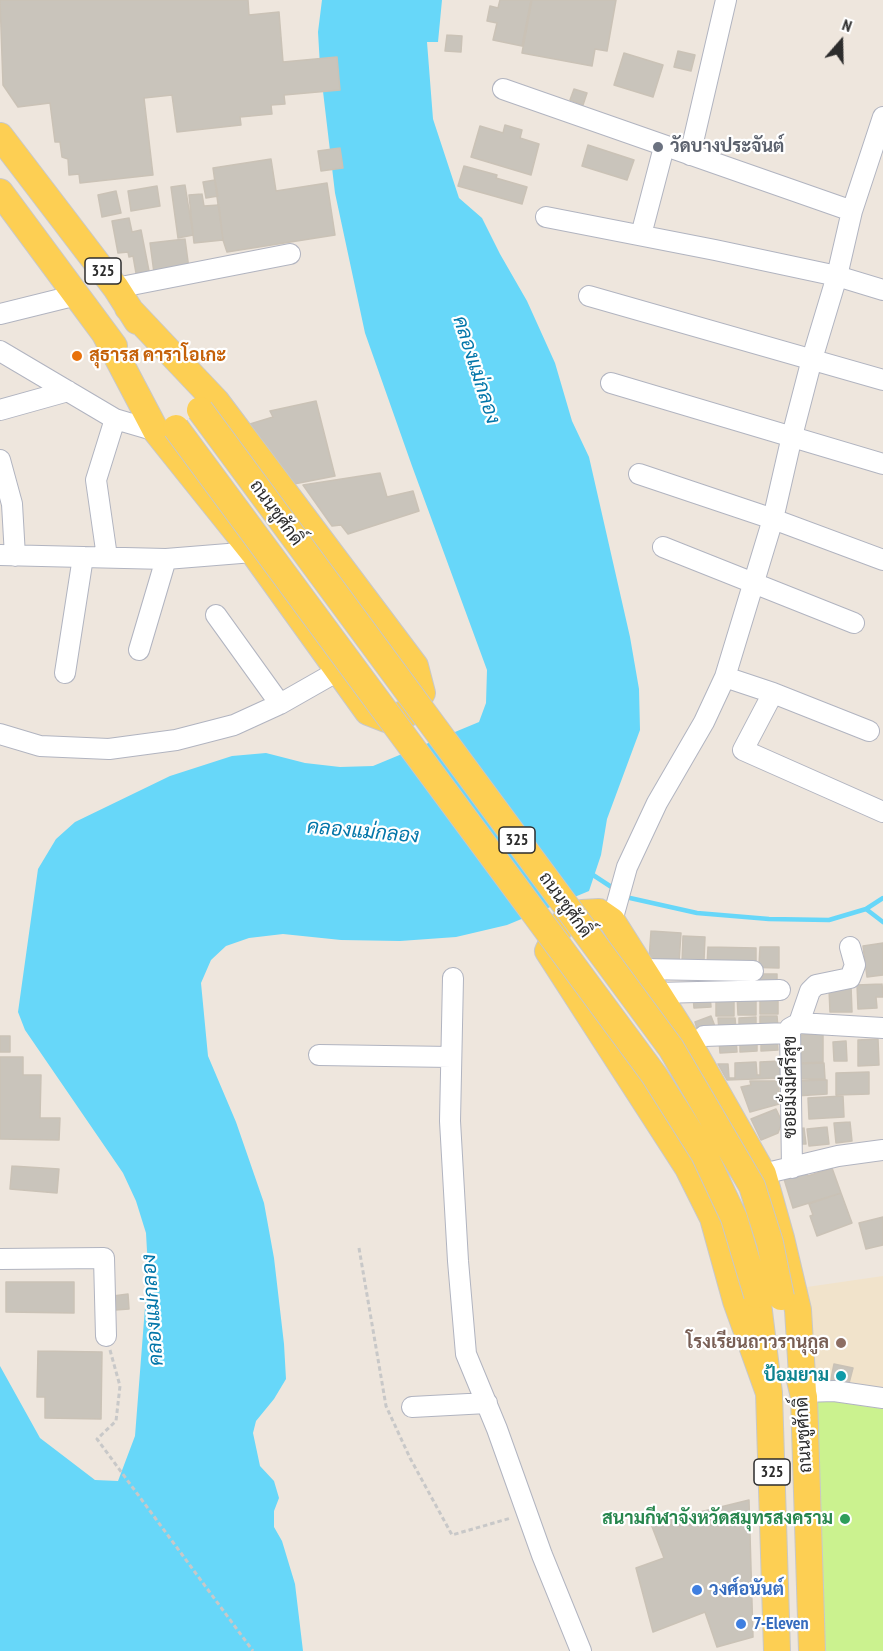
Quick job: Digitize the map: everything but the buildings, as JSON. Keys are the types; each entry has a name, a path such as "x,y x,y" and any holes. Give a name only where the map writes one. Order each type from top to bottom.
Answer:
{"main road":[{"name":"ถนนชูศักดิ์","path":"0,136 122,298 200,410 671,1048 752,1186 770,1243 769,1394 777,1651"},
{"name":"ถนนชูศักดิ์","path":"0,192 105,334 166,430 654,1075 705,1154 790,1344 803,1392 812,1651"},
{"path":"122,298 216,401 415,666 422,693 408,713 386,719 368,712 166,430"},
{"path":"769,1394 736,1301 713,1218 688,1168 548,951 561,925 582,913 614,913 643,969 686,1038 762,1174 781,1238 798,1310 803,1392"}],"street":[{"path":"690,155 726,0"},
{"path":"503,89 852,211"},
{"path":"614,913 627,867 657,803 704,722 725,677 773,519 792,436 837,276 852,211 874,177 883,117"},
{"path":"641,235 664,147"},
{"path":"546,217 837,276 883,290"},
{"path":"122,298 290,254"},
{"path":"0,314 77,294"},
{"path":"589,296 883,380"},
{"path":"0,351 115,419 166,430"},
{"path":"611,383 883,464"},
{"path":"0,410 68,391"},
{"path":"107,557 96,480 115,419"},
{"path":"0,460 12,504 4,557 83,556 166,559 253,552"},
{"path":"639,474 773,519 883,560"},
{"path":"663,548 854,623"},
{"path":"65,673 83,556"},
{"path":"140,650 166,559"},
{"path":"216,615 280,704"},
{"path":"0,734 40,746 109,749 176,740 234,725 280,704 338,671"},
{"path":"725,677 773,693 869,731"},
{"path":"773,693 743,750 883,812"},
{"path":"704,1036 794,1028 810,991 816,985 850,978 855,965 850,947"},
{"path":"643,969 753,971"},
{"path":"453,978 450,1121 466,1354 487,1403 542,1555 581,1651"},
{"path":"657,993 780,990"},
{"name":"ซอยมั่งมีศรีสุข","path":"792,1168 794,1028 883,1028"},
{"path":"319,1055 451,1057"},
{"name":"ซอยมั่งมีศรีสุข","path":"762,1174 838,1156 883,1150"},
{"path":"0,1259 104,1258 106,1336"},
{"path":"803,1392 834,1391 883,1398"},
{"path":"412,1407 487,1403"}],"path":[{"path":"106,1336 120,1386 116,1421 97,1439 253,1651"}],"shaded area":[{"name":"โรงเรียนถาวรานุกูล","path":"883,1276 883,1409 804,1397 793,1289"}],"green space":[{"name":"สนามกีฬาจังหวัดสมุทรสงคราม","path":"804,1397 883,1409 883,1651 812,1651"}],"water":[{"name":"คลองแม่กลอง","path":"322,0 442,0 438,42 427,42 433,119 459,198 482,218 527,301 555,363 572,421 589,457 630,637 639,689 640,730 607,819 601,855 589,891 507,925 456,937 400,941 341,940 283,934 249,938 226,946 211,960 201,983 208,1056 236,1122 264,1203 274,1258 286,1379 274,1399 256,1421 253,1433 260,1466 274,1481 279,1498 274,1511 274,1527 282,1541 295,1584 303,1651 0,1651 0,1366 40,1438 95,1480 118,1481 135,1436 148,1269 146,1233 136,1201 123,1173 25,1030 18,1012 38,869 56,839 75,822 170,776 232,756 266,753 305,763 340,767 373,766 479,722 486,703 487,670 365,333 335,193 320,66 318,32"}],"waterway":[{"path":"590,873 616,890"},
{"path":"624,894 630,898 697,913 769,919 829,920 866,909 883,898"},
{"path":"866,909 883,922"}],"place":[{"name":"วัดบางประจันต์","path":"658,147"},
{"name":"สุธารส คาราโอเกะ","path":"77,356"},
{"name":"โรงเรียนถาวรานุกูล","path":"841,1343"},
{"name":"ป้อมยาม","path":"841,1376"},
{"name":"สนามกีฬาจังหวัดสมุทรสงคราม","path":"845,1519"},
{"name":"วงศ์อนันต์","path":"697,1590"},
{"name":"7-Eleven","path":"741,1624"}]}
